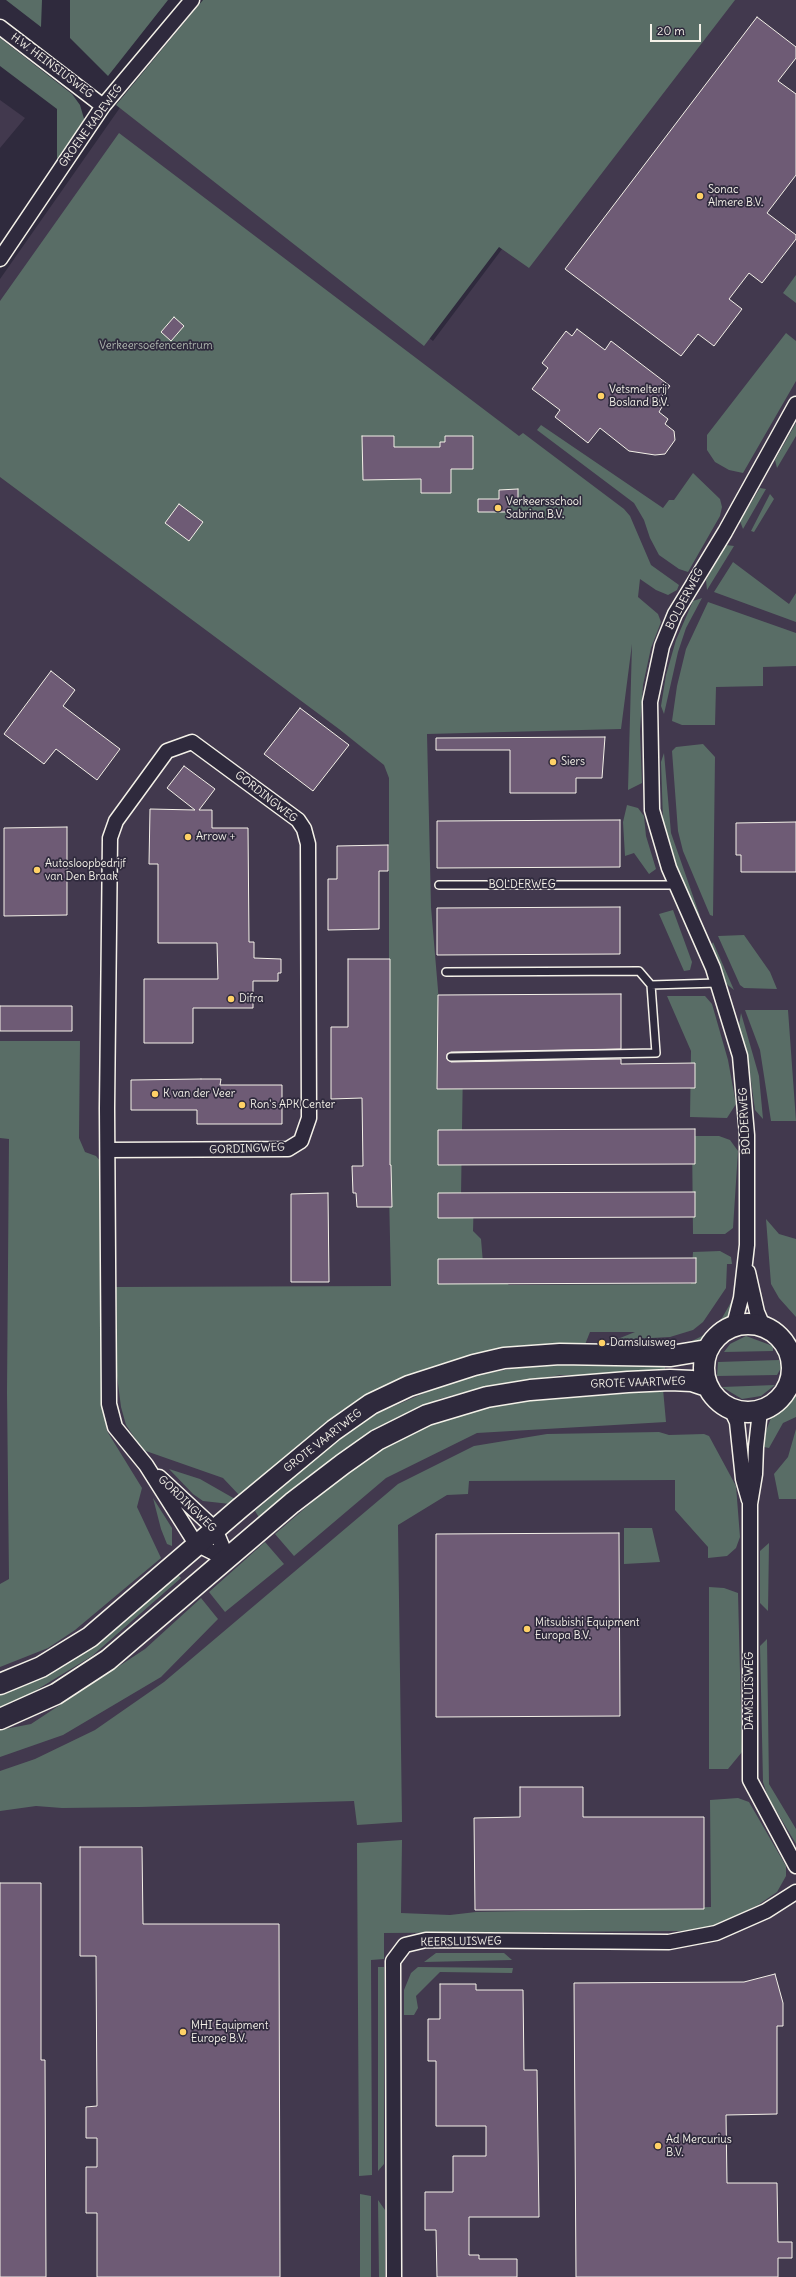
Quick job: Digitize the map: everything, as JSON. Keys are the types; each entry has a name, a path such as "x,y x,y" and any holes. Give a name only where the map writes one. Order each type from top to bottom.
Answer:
{"main road":[{"path":"754,1324 763,1326 774,1332 793,1354 792,1386 771,1406 760,1411 750,1412 731,1409 717,1400 707,1386 704,1374 704,1362 707,1350 718,1335 734,1326 754,1324"},
{"name":"GROTE VAARTWEG","path":"0,1684 41,1667 90,1637 196,1544 334,1430 371,1404 409,1386 474,1365 504,1358 560,1354 671,1356 707,1350"},
{"name":"GROTE VAARTWEG","path":"0,1719 56,1694 108,1660 228,1560 292,1504 343,1464 377,1440 427,1415 487,1397 530,1390 670,1380 692,1381 707,1386"}],"street":[{"name":"GROENE KADEWEG","path":"0,259 103,106 192,0"},
{"name":"H.W. HEINSIUSWEG","path":"0,27 103,106"},
{"name":"BOLDERWEG","path":"734,1326 738,1314 746,1264 747,1135 740,1056 713,968 669,868 652,810 649,732 650,702 654,674 662,646 675,614 725,532 796,404"},
{"name":"GORDINGWEG","path":"108,1150 288,1150 301,1141 309,1118 308,844 304,829 298,820 192,742 167,751 116,821 110,838 108,1150 109,1404 116,1427 146,1465 196,1544 228,1560"},
{"name":"BOLDERWEG","path":"746,1264 757,1312 763,1326"},
{"name":"DAMSLUISWEG","path":"731,1409 737,1422 743,1479 750,1504"},
{"name":"DAMSLUISWEG","path":"760,1411 755,1474 750,1504 750,1780 796,1866"},
{"name":"GORDINGWEG","path":"146,1465 215,1528 228,1560"},
{"name":"KEERSLUISWEG","path":"394,2277 393,1961 405,1944 426,1940 669,1942 716,1933 766,1911 796,1892"}],"lane":[{"name":"BOLDERWEG","path":"439,885 677,885"},
{"path":"446,972 640,971 651,985 656,1053 451,1057"},
{"path":"651,985 717,983"}],"shaded area":[{"path":"689,0 796,0 796,2277 0,2277 0,279 126,99 433,341"},
{"path":"0,100 25,118 0,148"}],"green space":[{"path":"6,0 42,0 41,27"},
{"path":"70,0 168,0 108,76 70,38"},
{"path":"203,0 735,0 529,268 499,247 424,346 116,105"},
{"path":"0,38 72,94 80,105 85,122 57,172 57,109 0,66"},
{"name":"Verkeersoefencentrum","path":"119,133 519,436 523,433 624,509 630,516 651,565 679,585 677,590 668,595 656,590 640,579 638,597 658,614 661,622 651,648 643,685 640,731 642,783 628,790 632,644 621,729 427,734 431,907 441,1040 438,1065 463,1064 461,1196 474,1196 473,1231 481,1239 483,1263 496,1275 509,1285 691,1284 693,1252 720,1251 731,1257 732,1264 727,1264 726,1288 703,1322 693,1330 670,1337 615,1340 635,1332 590,1332 584,1347 433,1368 240,1496 223,1478 143,1450 126,1425 121,1407 117,1376 116,1287 391,1286 389,1191 389,778 384,765 339,729 0,477 0,301"},
{"path":"796,275 796,303 783,293"},
{"path":"786,333 796,341 796,381 743,473 729,470 715,462 707,450 707,435"},
{"path":"796,423 796,436 777,468 775,460"},
{"path":"541,425 663,508 669,500 674,500 693,473 720,499 722,507 720,516 688,572 679,569 659,555 650,538 644,520 634,503 537,430"},
{"path":"760,488 766,489 743,529 740,521"},
{"path":"770,494 774,499 754,532 751,531"},
{"path":"726,545 734,546 707,590 706,580"},
{"path":"733,562 789,604 796,593 796,622 714,592"},
{"path":"702,598 686,628 678,652 664,714 661,706 666,675 676,640 693,601"},
{"path":"708,602 796,633 796,666 763,667 763,686 716,687 715,725 682,725 672,721 677,686 686,649"},
{"path":"703,744 715,757 713,916 710,915 683,851 678,831 672,751 676,747"},
{"path":"664,753 671,833 700,916 693,909 674,863 663,821 661,762"},
{"path":"627,805 638,808 644,816 646,836 656,869 649,874 634,853 625,856 623,822"},
{"path":"673,910 692,962 690,970 684,971 659,914"},
{"path":"744,935 770,972 777,989 744,988 740,985 718,936"},
{"path":"713,942 734,990 724,982 710,949"},
{"path":"667,996 705,996 712,1004 728,1060 736,1104 727,1118 690,1117 691,1051"},
{"path":"745,1010 788,1010 796,1121 771,1121 760,1050"},
{"path":"741,1013 759,1076 763,1119 755,1110 749,1066 739,1025"},
{"path":"0,1041 80,1041 79,1138 85,1152 96,1156 101,1162 103,1409 107,1431 142,1488 137,1507 161,1558 75,1630 48,1648 0,1667 0,1584 9,1579 7,1392 9,1139 0,1138"},
{"path":"692,1136 719,1136 730,1140 738,1151 733,1228 725,1234 693,1234"},
{"path":"766,1219 779,1234 796,1239 796,1317 779,1298 771,1284"},
{"path":"738,1290 732,1318 719,1327 705,1341 680,1347 702,1336 722,1318"},
{"path":"746,1336 773,1346 773,1351 724,1352 730,1344"},
{"path":"779,1360 781,1368 777,1375 717,1376 718,1362"},
{"path":"574,1362 665,1362 665,1375 561,1375 480,1388 439,1399 381,1428 343,1451 260,1519 255,1511 339,1438 378,1413 457,1379 531,1365"},
{"path":"775,1385 761,1396 742,1399 722,1387"},
{"path":"663,1389 666,1422 477,1433 386,1478 294,1556 275,1534 354,1466 417,1427 471,1409 540,1396"},
{"path":"796,1396 796,1417 783,1423 769,1448 764,1447 766,1431 771,1418"},
{"path":"796,1429 796,1499 779,1499 774,1474 788,1457"},
{"path":"659,1432 669,1435 704,1434 709,1436 736,1486 740,1537 736,1548 727,1556 708,1558 708,1547 675,1510 675,1480 469,1481 468,1494 447,1495 398,1525 402,1822 357,1825 354,1801 140,1807 62,1808 36,1806 0,1811 0,1771 35,1759 95,1730 164,1682 398,1484 474,1446 547,1434"},
{"path":"169,1469 200,1479 235,1499 230,1504 203,1501 193,1494"},
{"path":"153,1498 172,1528 172,1546 167,1544 161,1529"},
{"path":"624,1528 652,1528 660,1562 624,1564"},
{"path":"265,1542 284,1564 225,1612 209,1592"},
{"path":"769,1543 768,1611 760,1603 760,1551"},
{"path":"177,1574 181,1578 92,1656 12,1705 0,1709 0,1693"},
{"path":"709,1587 724,1588 738,1593 742,1752 728,1769 709,1769"},
{"path":"201,1598 218,1619 161,1677 63,1735 0,1757 0,1730 31,1724 145,1649"},
{"path":"767,1639 769,1784 796,1829 796,1844 768,1797 763,1782 760,1646"},
{"path":"738,1798 749,1802 786,1866 786,1876 777,1892 758,1905 711,1928 681,1931 384,1933 384,1959 371,1960 372,2175 359,2176 357,1843 402,1840 401,1913 450,1915 476,1912 711,1907 710,1800"},
{"path":"436,1953 504,1953 512,1960 424,1962"},
{"path":"378,1967 384,1967 384,2164 378,2171"},
{"path":"418,1967 513,1968 512,1973 440,1972 416,1996 418,2008 414,2015 404,2015 404,1990 411,1973"},
{"path":"360,2194 371,2196 371,2277 360,2277"},
{"path":"378,2200 385,2210 385,2277 379,2277"}],"building":[{"path":"757,17 796,47 796,58 778,81 796,94 796,175 767,213 796,235 796,239 762,283 749,273 729,299 742,309 714,346 698,334 681,356 565,269"},
{"path":"174,317 184,326 171,341 161,332"},
{"path":"577,329 605,350 611,341 670,386 659,400 662,407 659,412 668,419 665,424 674,431 675,440 665,454 655,455 629,451 600,428 588,443 555,417 560,410 532,389 548,368 542,363 566,331 572,336"},
{"path":"362,436 394,436 394,447 440,447 440,442 445,442 445,436 473,436 473,469 451,469 451,493 421,493 421,479 363,480"},
{"path":"518,489 518,502 509,502 509,512 478,512 478,499 499,499 499,490"},
{"path":"179,504 203,522 189,541 165,523"},
{"path":"51,671 75,690 63,706 120,749 97,780 56,749 44,764 4,734"},
{"path":"300,708 349,745 313,791 264,754"},
{"path":"605,737 602,778 576,778 576,793 510,793 510,750 436,750 436,738"},
{"path":"184,766 215,789 199,810 212,810 212,828 248,828 249,942 254,942 254,958 281,959 281,973 278,973 278,981 253,981 253,1008 193,1008 193,1043 144,1043 144,979 218,979 217,943 158,943 158,864 149,864 150,809 195,810 167,788"},
{"path":"620,820 620,867 437,868 437,821"},
{"path":"796,822 796,872 741,872 741,855 736,855 736,823"},
{"path":"67,827 67,915 4,916 4,828"},
{"path":"388,845 388,871 379,871 379,929 328,930 328,879 337,879 337,846"},
{"path":"620,907 620,954 437,955 437,908"},
{"path":"348,959 390,959 390,1165 392,1207 357,1207 356,1193 353,1193 352,1166 363,1166 362,1098 331,1099 331,1027 348,1027"},
{"path":"621,994 621,1049 451,1052 447,1054 447,1059 451,1062 621,1059 621,1064 695,1063 695,1088 437,1089 438,995"},
{"path":"0,1006 72,1006 72,1031 0,1031"},
{"path":"221,1079 220,1085 282,1085 282,1124 197,1124 197,1110 131,1110 131,1080"},
{"path":"695,1129 695,1164 438,1165 438,1130"},
{"path":"695,1192 695,1217 438,1218 438,1193"},
{"path":"328,1193 329,1282 291,1282 291,1194"},
{"path":"696,1258 696,1283 438,1284 438,1259"},
{"path":"619,1533 620,1716 436,1717 436,1534"},
{"path":"520,1787 583,1787 583,1817 704,1817 704,1909 475,1910 474,1818 520,1817"},
{"path":"80,1847 142,1847 143,1924 279,1924 280,2277 97,2277 97,2213 86,2213 86,2167 97,2167 97,2138 86,2138 86,2107 97,2106 96,1956 80,1956"},
{"path":"0,1883 41,1883 41,2060 45,2060 46,2277 0,2277"},
{"path":"775,1974 783,2003 783,2026 777,2026 777,2114 726,2115 727,2183 777,2183 778,2242 792,2242 792,2258 778,2258 778,2277 576,2277 574,1983 744,1982"},
{"path":"440,1984 476,1984 476,1990 523,1990 524,2070 537,2070 539,2217 469,2217 469,2255 479,2255 479,2259 517,2259 517,2277 437,2277 436,2230 425,2230 425,2192 453,2192 453,2156 486,2156 486,2126 436,2126 436,2061 428,2061 428,2019 440,2019"}],"place":[{"name":"Sonac Almere B.V.","path":"700,196"},
{"name":"Vetsmelterij Bosland B.V.","path":"601,396"},
{"name":"Verkeersschool Sabrina B.V.","path":"498,508"},
{"name":"Siers","path":"553,762"},
{"name":"Arrow +","path":"188,837"},
{"name":"Autosloopbedrijf van Den Braak","path":"37,870"},
{"name":"Difra","path":"231,999"},
{"name":"K van der Veer","path":"155,1094"},
{"name":"Ron's APK Center","path":"242,1105"},
{"name":"Damsluisweg","path":"602,1343"},
{"name":"Mitsubishi Equipment Europa B.V.","path":"527,1629"},
{"name":"MHI Equipment Europe B.V.","path":"183,2032"},
{"name":"Ad Mercurius B.V.","path":"658,2146"}]}
